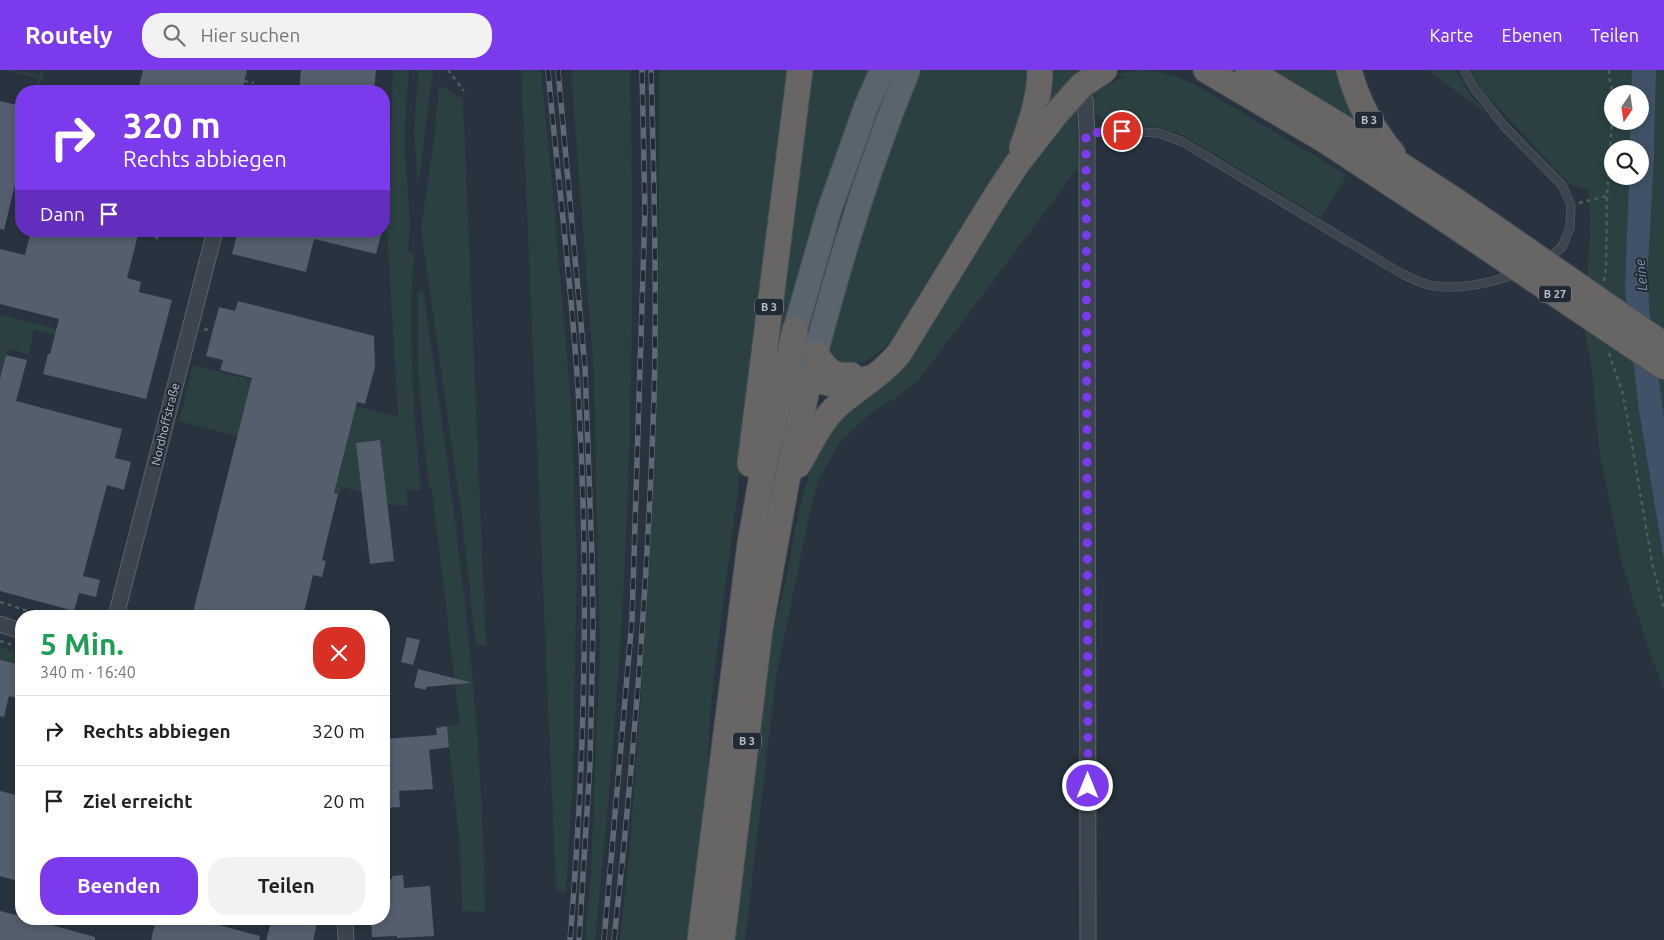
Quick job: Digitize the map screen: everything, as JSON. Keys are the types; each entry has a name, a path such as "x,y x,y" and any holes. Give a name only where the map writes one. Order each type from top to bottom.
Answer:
{"highway":[{"name":"B 3","path":"750,544 748,490 750,455 800,70"},
{"path":"1017,164 1035,106 1040,70"},
{"path":"786,486 826,419 837,406 896,357 1017,164 1055,115 1082,85 1105,70"},
{"name":"B 27","path":"1206,70 1326,141 1451,211 1664,345"},
{"name":"B 27","path":"1248,70 1400,164 1451,211 1664,367"},
{"name":"B 3","path":"1349,70 1354,89 1364,113 1400,164"},
{"name":"B 3","path":"700,940 750,544 762,475 795,330"},
{"path":"816,353 822,363 832,373 840,376 850,375 861,372 878,362 912,332"},
{"name":"B 3","path":"722,940 760,629 786,486 810,376"},
{"path":"810,376 821,382 836,385 851,384 874,377"}],"main road":[{"name":"B 3","path":"795,330 829,211 866,106 882,70"},
{"name":"B 3","path":"810,376 832,292 861,196 908,70"},
{"path":"795,330 798,359 810,376"}],"street":[{"path":"1085,100 1088,940"},
{"name":"Nordhoffstraße","path":"118,610 212,237"},
{"path":"0,624 15,629"},
{"path":"345,925 346,940"}],"lane":[{"path":"1464,70 1474,88 1504,126 1562,186 1570,205 1570,228 1562,247 1539,265"},
{"path":"1086,133 1122,131 1158,133 1183,142 1420,283 1442,287 1480,284 1506,278 1531,268"}],"path":[{"path":"448,70 464,91"},
{"path":"1609,70 1611,85"},
{"path":"244,81 254,83"},
{"path":"1604,282 1611,130"},
{"path":"1570,205 1607,196"},
{"path":"155,237 159,240"},
{"path":"1609,351 1628,416 1646,530 1664,609"},
{"path":"0,602 25,610"},
{"path":"0,642 15,646"}],"green space":[{"path":"5,70 17,70 39,76 41,70 44,70 40,85 37,85 39,78"},
{"path":"393,70 409,70 405,151 410,223 408,253 414,253 411,342 421,490 406,490 408,506 387,504 380,440 356,443 362,492 342,487 340,494 334,493 353,416 238,436 179,421 193,365 398,417 388,237 390,237 390,148"},
{"path":"418,70 433,70 418,186 414,132"},
{"path":"521,70 541,70 571,404 577,556 573,776 566,892 556,890"},
{"path":"571,70 630,70 632,315 628,499 623,608 609,798 595,940 585,940 591,872 600,652 594,378"},
{"path":"659,70 792,70 714,675 709,732 707,812 691,940 620,940 629,858 641,695 653,487 659,289"},
{"path":"808,70 873,70 765,417"},
{"path":"890,70 899,70 855,188 852,188 857,158"},
{"path":"919,70 1030,70 1024,119 1010,152 986,194 913,309 888,344 867,360 855,364 841,364 831,355 829,340 852,253"},
{"path":"1046,70 1090,70 1042,113"},
{"path":"1137,70 1169,74 1199,87 1347,175 1321,218 1183,135 1158,128 1109,122 1101,118 1095,112 1093,104 1094,92 1122,78 1118,74"},
{"path":"1265,70 1341,70 1371,133"},
{"path":"1428,70 1456,70 1469,93 1488,115"},
{"path":"1471,70 1632,70 1631,85 1604,85 1604,130 1630,130 1630,140 1604,140 1604,185 1629,185 1625,290 1639,411 1664,560 1664,689 1648,648 1622,563 1599,450 1592,372 1585,330 1590,229 1589,190 1570,184 1481,89"},
{"path":"1656,70 1664,70 1664,418 1649,306 1648,265 1654,158"},
{"path":"439,85 463,99 486,645 476,646 461,510 421,228 434,140"},
{"path":"1076,106 1078,168 920,378 900,395 871,413 839,443 818,482 808,520 776,678 745,940 733,940 772,633 785,585 803,494 815,459 823,442 996,219 1051,137 1054,138"},
{"path":"423,290 455,522 472,678 479,756 485,912 462,911 460,848 447,726 460,725 421,413 417,340 419,291"},
{"path":"0,314 65,331 63,337 34,330 28,354 8,349 0,379"},
{"path":"0,379 21,384 18,394 0,389"},
{"path":"0,647 15,653 15,664 0,660"}],"water":[{"name":"Leine","path":"1632,70 1656,70 1654,158 1648,265 1649,306 1664,418 1664,560 1639,411 1625,290 1629,185 1649,185 1649,140 1630,140 1630,130 1649,130 1649,85 1631,85"}],"building":[{"path":"143,70 247,70 243,85 139,85"},
{"path":"301,70 376,70 375,85 300,85"},
{"path":"0,101 15,105 15,185 4,230 0,229"},
{"path":"30,237 137,237 127,278 141,282 139,292 172,300 146,399 43,374 59,319 0,304 0,249 25,255"},
{"path":"236,237 380,237 376,254 314,239 306,272 232,254"},
{"path":"238,301 374,336 375,367 365,404 357,402 334,493 338,494 322,560 326,561 322,577 313,575 304,610 194,610 252,378 220,370 223,360 206,356 219,307 235,311"},
{"path":"6,355 27,360 16,401 122,429 115,458 131,462 124,490 107,485 83,576 100,580 96,597 79,593 74,610 0,591 0,379"},
{"path":"380,440 394,561 370,564 356,443"},
{"path":"407,637 420,640 413,665 401,662"},
{"path":"0,660 15,664 15,698 9,696 4,717 0,716"},
{"path":"418,669 469,683 426,687 426,690 414,687"},
{"path":"447,726 449,747 429,750 433,789 399,791 400,807 390,808 390,739 437,735 436,728"},
{"path":"0,791 15,795 15,880 0,876"},
{"path":"403,875 404,888 430,886 434,936 372,937 371,925 390,925 390,879 392,879 392,876"},
{"path":"0,911 15,915 15,925 52,925 95,937 95,940 0,940"},
{"path":"155,925 219,925 260,936 259,940 151,940"},
{"path":"270,925 317,925 313,940 266,940"}],"railway":[{"path":"548,70 576,364 584,540 585,606 582,740 570,940"},
{"path":"558,70 585,368 592,557 593,625 590,764 579,940"},
{"path":"604,940 632,620 645,211 642,70"},
{"path":"614,940 628,805 639,669 648,534 654,398 654,193 651,70"}],"route":[{"path":"1088,786 1086,133 1122,131"}]}
